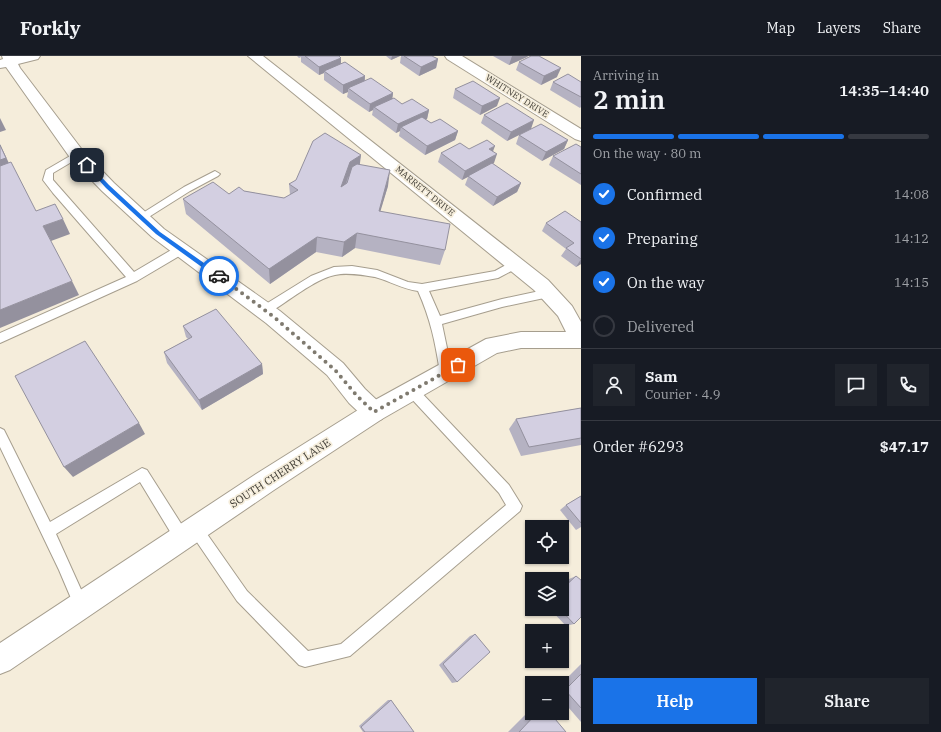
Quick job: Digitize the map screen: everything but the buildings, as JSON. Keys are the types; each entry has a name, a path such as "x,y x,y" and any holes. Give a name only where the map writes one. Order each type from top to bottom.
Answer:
{"street":[{"path":"6,61 33,56"},
{"name":"MARRETT DRIVE","path":"256,56 541,285 565,311 580,340"},
{"name":"WHITNEY DRIVE","path":"452,56 581,136"},
{"path":"6,61 13,68 77,154 108,187 158,233 265,310 335,370 357,396 374,412"},
{"name":"SOUTH CHERRY LANE","path":"0,660 265,482 374,412 493,345 521,340 580,340"}],"lane":[{"path":"77,154 49,172 48,180 133,278"},
{"path":"141,218 215,174"},
{"path":"0,338 133,278 182,249"},
{"path":"265,310 315,279 334,271 352,270 377,274 407,286 422,288 498,274 515,264"},
{"path":"422,288 436,321 446,372"},
{"path":"436,321 502,303 549,293"},
{"path":"48,531 142,474 242,596 305,659 345,651 515,506 504,489 412,391"},
{"path":"0,434 48,531 81,605"}],"way so far":[{"path":"219,276 274,317 335,370 357,396 374,412 458,365"}],"route":[{"path":"87,165 108,187 158,233 219,276"}]}
